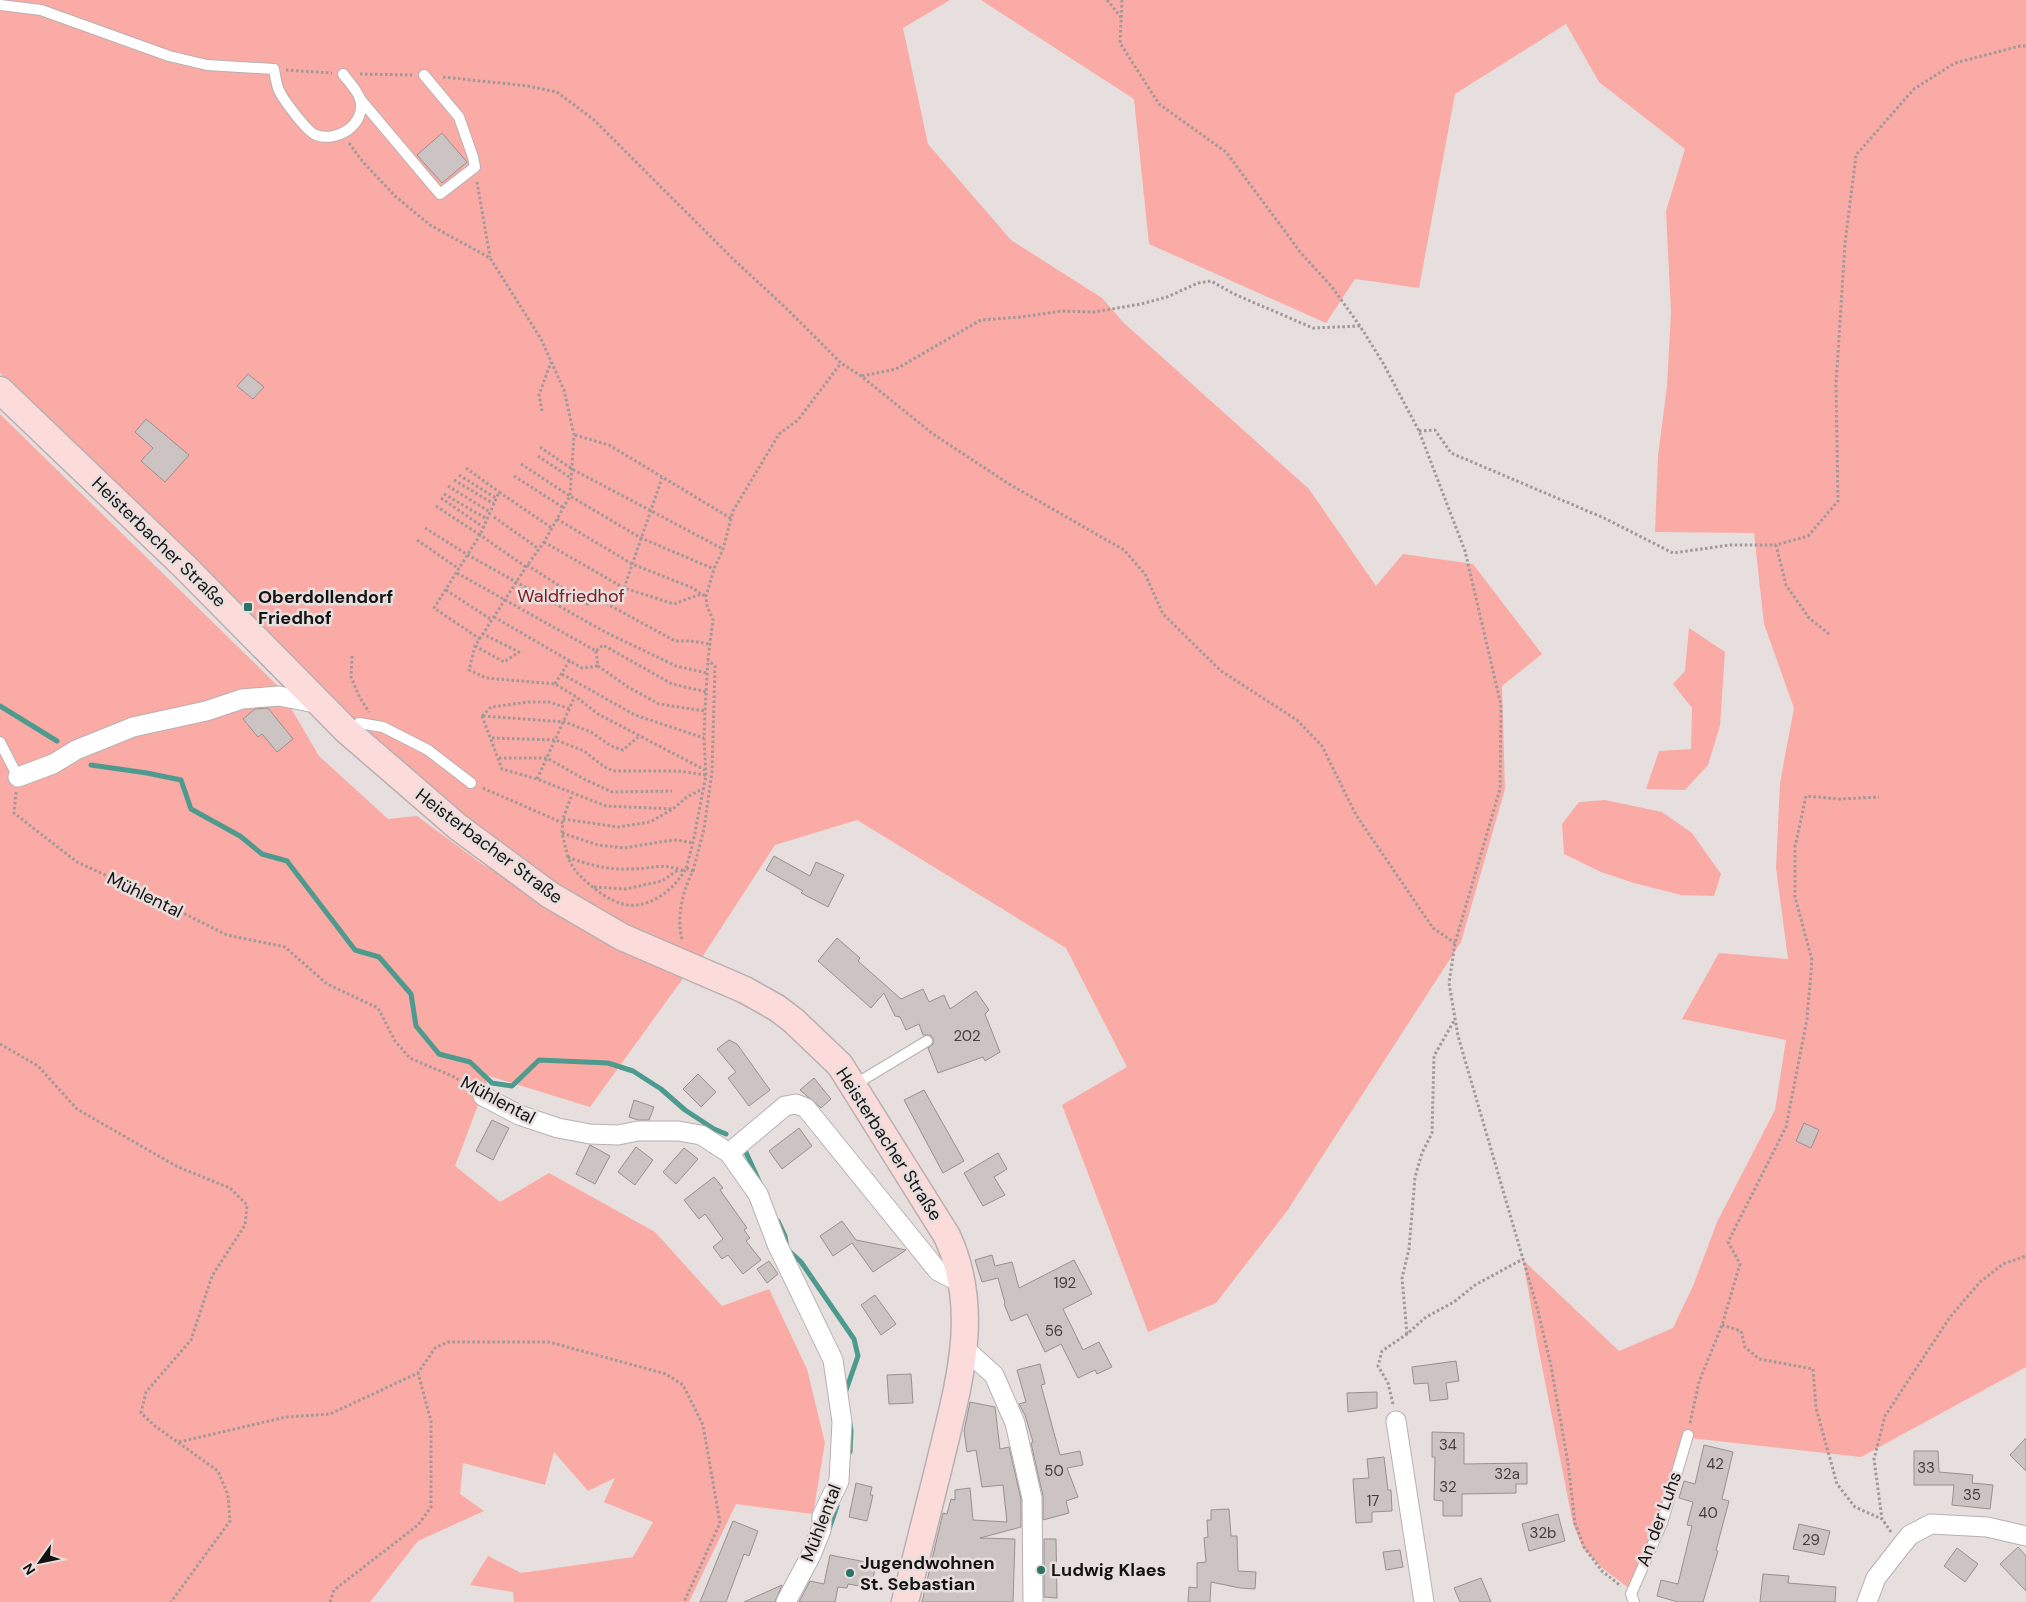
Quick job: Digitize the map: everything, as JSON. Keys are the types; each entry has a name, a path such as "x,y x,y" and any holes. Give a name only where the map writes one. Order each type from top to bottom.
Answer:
{"main road":[{"name":"Heisterbacher Straße","path":"0,390 184,566 347,731 452,822 550,895 622,937 745,990 777,1008 794,1021 840,1065 947,1236 957,1257 963,1284 964,1348 960,1378 905,1602"}],"street":[{"path":"18,776 53,764 76,750 133,727 206,711 242,699 279,696 320,704"},
{"name":"Mühlental","path":"483,1096 519,1114 558,1128 590,1134 618,1135 638,1131 702,1135 729,1153 758,1194 777,1244 833,1360 842,1422 839,1481 822,1516 821,1530 810,1556 786,1602"},
{"name":"Heisterbacher Straße","path":"729,1153 785,1106 796,1104 806,1108 938,1271 963,1284"},
{"path":"964,1348 994,1375 1015,1423 1032,1498 1033,1602"},
{"path":"1396,1421 1424,1602"},
{"path":"1867,1602 1876,1578 1910,1535 1931,1524 1988,1527 2026,1536"}],"lane":[{"path":"0,5 41,10 169,56 207,65 274,69 278,89 303,124 315,135 330,137 343,134 354,126 360,113 360,99"},
{"path":"343,74 360,99 440,194 475,167 458,117 424,75"},
{"path":"347,731 359,723 378,727 428,750 471,782"},
{"path":"0,742 18,776"},
{"path":"853,1085 927,1041"},
{"name":"An der Luhs","path":"1632,1598 1662,1524 1688,1436"}],"path":[{"path":"1107,0 1121,17"},
{"path":"1122,0 1120,43 1159,104 1226,152 1301,253 1332,288 1383,362 1419,431 1465,551 1501,706 1500,789 1455,943 1449,982 1458,1036 1524,1259 1551,1366 1568,1463 1575,1523 1584,1547 1602,1571 1632,1598"},
{"path":"1419,431 1435,430 1451,453 1604,518 1672,552 1730,545 1776,545 1808,536 1838,502 1836,385 1845,243 1856,155 1914,89 1955,63 2026,46"},
{"path":"424,75 528,86 557,92 593,118 733,259 841,362 933,434 1009,484 1124,550 1145,574 1163,614 1222,671 1297,720 1322,746 1356,815 1433,928 1455,943"},
{"path":"343,134 363,162 395,196 430,225 490,258"},
{"path":"475,167 490,258 541,338 564,390 574,435 570,496 544,542 475,646 469,670 486,678 555,684 575,696 598,714 638,737 705,770"},
{"path":"861,376 896,369 980,320 1062,311 1094,312 1141,304 1198,283 1211,281 1234,294 1313,328 1360,326"},
{"path":"542,412 539,395 552,362"},
{"path":"572,794 563,821 562,833 572,869 593,887 623,904 640,905 670,889 685,870 693,843 706,775 705,711 708,659 713,620 707,606 706,596 714,569 723,549 733,511 779,434 798,420 841,362"},
{"path":"574,435 609,445 732,519"},
{"path":"540,447 572,469 723,549"},
{"path":"538,456 572,478"},
{"path":"521,464 570,496 642,538 714,569"},
{"path":"466,468 552,528"},
{"path":"459,475 496,498"},
{"path":"514,476 564,508"},
{"path":"624,588 662,478"},
{"path":"454,480 494,504"},
{"path":"448,486 490,512"},
{"path":"480,639 434,608 480,535 499,492"},
{"path":"444,494 487,519"},
{"path":"441,498 483,527"},
{"path":"436,506 588,604 592,598 600,600 675,640 710,644"},
{"path":"494,517 539,549"},
{"path":"557,519 632,564 692,588 706,596"},
{"path":"425,528 468,555 607,633 676,666 708,673"},
{"path":"418,540 458,571 506,601 596,651"},
{"path":"544,542 624,588 674,604 701,594"},
{"path":"1776,545 1786,586 1808,618 1829,634"},
{"path":"446,590 582,668 598,666 628,687 660,704 705,711"},
{"path":"475,646 504,662 519,652 483,634"},
{"path":"596,651 602,645 672,684 707,692"},
{"path":"596,651 598,666"},
{"path":"352,656 351,677 360,698 378,727"},
{"path":"682,941 679,930 685,885 693,871 704,829 712,772 715,666 708,659"},
{"path":"555,684 570,660"},
{"path":"562,674 635,715 704,738"},
{"path":"537,780 565,722 575,696"},
{"path":"482,716 491,707 529,702 549,702 570,709"},
{"path":"482,716 565,722 591,732 611,746 623,750 638,737"},
{"path":"482,716 502,768 606,806 673,809"},
{"path":"492,738 556,740 584,751 603,766 614,771 678,771 706,775"},
{"path":"499,758 547,758 576,775 612,792 672,791"},
{"name":"Mühlental","path":"18,776 14,813 76,862 126,884 228,935 285,947 327,984 378,1008 395,1041 410,1058 454,1077 483,1096"},
{"path":"471,782 563,821 618,827 650,822 673,809 687,796 704,788"},
{"path":"1688,1436 1699,1382 1722,1325 1740,1264 1728,1242 1786,1126 1807,1019 1812,960 1795,897 1795,847 1806,796 1839,799 1879,797"},
{"path":"562,833 598,845 624,848 672,840 693,843"},
{"path":"568,857 584,863 610,868 631,870 666,865 693,871"},
{"path":"593,887 626,889 662,881 679,869"},
{"path":"1407,1334 1402,1278 1410,1249 1415,1176 1422,1153 1432,1133 1434,1056 1455,1019"},
{"path":"0,1044 38,1066 77,1109 176,1166 230,1188 247,1205 245,1225 212,1276 191,1340 146,1392 141,1413 218,1471 228,1495 230,1521 171,1602"},
{"path":"1901,1546 1882,1519 1874,1459 1884,1416 1950,1317 1980,1282 2003,1264 2026,1256"},
{"path":"1396,1421 1388,1383 1378,1366 1382,1351 1407,1334 1426,1317 1454,1302 1475,1286 1524,1259"},
{"path":"1722,1325 1741,1331 1745,1347 1759,1358 1813,1369 1816,1408 1837,1484 1855,1507 1882,1519"},
{"path":"179,1442 286,1417 330,1414 418,1374 435,1348 448,1342 550,1342 666,1374 683,1385 703,1425 720,1523 684,1602"},
{"path":"330,1602 334,1590 418,1525 431,1507 431,1421 418,1374"}],"green space":[{"name":"Waldfriedhof","path":"0,0 950,0 903,28 928,144 1011,240 1102,298 1124,323 1309,489 1376,586 1403,554 1473,564 1542,654 1502,686 1505,789 1461,942 1287,1211 1216,1303 1148,1332 1062,1105 1127,1067 1066,948 857,820 775,845 697,965 625,933 416,786 84,459 0,373"},
{"path":"981,0 2026,0 2026,1367 1861,1457 1690,1438 1661,1523 1630,1589 1601,1567 1583,1548 1573,1524 1523,1260 1619,1351 1673,1328 1693,1286 1717,1222 1775,1110 1786,1040 1682,1019 1719,953 1788,959 1776,868 1780,783 1794,708 1764,624 1754,533 1655,532 1658,456 1667,386 1671,312 1666,211 1685,149 1599,82 1566,24 1455,94 1419,288 1355,279 1326,323 1149,244 1134,99"},
{"path":"0,414 278,686 319,756 388,819 417,816 482,864 684,977 590,1107 489,1076 455,1166 500,1202 549,1173 655,1232 722,1306 769,1289 807,1369 825,1443 813,1514 736,1504 689,1602 514,1602 513,1592 470,1585 488,1556 521,1573 633,1557 653,1522 604,1502 615,1478 588,1491 554,1452 545,1485 463,1463 460,1494 484,1511 418,1541 370,1602 0,1602"},
{"path":"1689,628 1725,652 1720,726 1708,765 1685,790 1646,789 1659,751 1691,749 1692,708 1673,684 1685,671"},
{"path":"1605,800 1662,812 1692,833 1721,874 1714,896 1681,895 1634,883 1601,872 1564,854 1562,824 1579,802"}],"building":[{"path":"442,133 467,162 442,183 417,155"},
{"path":"248,374 264,387 253,399 237,386"},
{"path":"146,419 189,455 165,482 141,461 153,448 135,432"},
{"path":"268,708 293,739 277,752 262,734 258,737 243,719 255,709"},
{"path":"774,856 810,876 816,862 844,875 828,907 801,893 803,891 766,870"},
{"path":"837,938 860,958 858,961 901,999 923,989 929,1002 944,995 950,1009 976,991 989,1010 985,1014 1000,1052 985,1061 983,1057 938,1073 928,1048 933,1044 933,1038 930,1035 923,1035 919,1024 906,1030 900,1017 895,1016 884,993 871,1008 818,961"},
{"path":"729,1040 737,1044 770,1090 749,1106 728,1078 736,1072 717,1049"},
{"path":"698,1074 716,1092 701,1107 683,1089"},
{"path":"814,1078 831,1099 821,1108 800,1090"},
{"path":"924,1090 964,1161 943,1173 904,1100"},
{"path":"634,1100 654,1107 649,1120 638,1120 629,1117"},
{"path":"492,1120 509,1128 493,1160 476,1151"},
{"path":"1804,1123 1819,1130 1811,1148 1796,1141"},
{"path":"799,1128 812,1146 782,1169 769,1151"},
{"path":"590,1145 610,1156 595,1184 576,1174"},
{"path":"636,1147 653,1160 635,1185 618,1172"},
{"path":"684,1148 698,1159 676,1184 663,1172"},
{"path":"998,1153 1007,1169 994,1177 1005,1195 983,1206 964,1173"},
{"path":"714,1177 723,1188 720,1190 747,1228 744,1230 750,1238 746,1241 761,1260 743,1274 728,1255 722,1259 713,1247 723,1239 705,1214 699,1219 684,1200"},
{"path":"842,1221 856,1240 906,1250 873,1272 852,1243 833,1256 820,1236"},
{"path":"992,1255 995,1266 1012,1262 1019,1288 1074,1260 1092,1294 1063,1309 1083,1350 1099,1342 1112,1367 1097,1374 1095,1370 1078,1378 1061,1344 1045,1352 1027,1314 1011,1321 1004,1304 998,1278 982,1282 975,1260"},
{"path":"769,1261 778,1274 767,1283 757,1269"},
{"path":"875,1295 896,1324 881,1335 861,1305"},
{"path":"1456,1361 1459,1381 1446,1383 1448,1399 1430,1401 1428,1383 1414,1384 1412,1367"},
{"path":"1040,1364 1045,1384 1041,1385 1060,1455 1080,1451 1083,1465 1067,1468 1078,1497 1066,1501 1069,1513 1043,1520 1043,1496 1031,1443 1033,1442 1025,1415 1019,1404 1026,1402 1017,1370"},
{"path":"911,1374 913,1403 889,1404 887,1375"},
{"path":"1377,1392 1377,1408 1348,1412 1347,1393"},
{"path":"970,1402 995,1407 1000,1449 1009,1447 1021,1499 1021,1527 980,1538 1015,1539 1013,1602 922,1602 943,1513 947,1514 951,1499 955,1500 955,1490 970,1488 973,1520 1007,1522 1003,1485 982,1487 976,1450 967,1452 964,1431"},
{"path":"1432,1432 1464,1433 1464,1464 1527,1463 1527,1484 1516,1484 1516,1493 1462,1494 1462,1516 1443,1516 1443,1501 1434,1500 1435,1457 1432,1457"},
{"path":"2026,1438 2026,1471 2010,1455"},
{"path":"1704,1445 1733,1452 1722,1499 1729,1501 1716,1550 1718,1551 1703,1602 1678,1602 1657,1596 1661,1580 1678,1584 1692,1526 1687,1525 1693,1502 1679,1498 1684,1481 1695,1484"},
{"path":"1914,1451 1938,1451 1939,1472 1973,1475 1972,1483 1993,1485 1990,1509 1952,1505 1954,1485 1914,1485"},
{"path":"1384,1457 1388,1490 1391,1490 1392,1511 1372,1512 1372,1522 1356,1523 1353,1479 1369,1478 1367,1459"},
{"path":"856,1483 872,1487 870,1495 873,1495 867,1521 849,1517"},
{"path":"1229,1509 1231,1536 1237,1536 1238,1571 1256,1572 1255,1589 1211,1582 1210,1602 1188,1602 1189,1587 1197,1588 1197,1563 1206,1562 1204,1538 1208,1537 1207,1520 1211,1520 1211,1510"},
{"path":"1558,1514 1565,1541 1529,1551 1522,1524"},
{"path":"733,1521 758,1531 749,1556 744,1554 726,1602 700,1602"},
{"path":"1799,1524 1830,1531 1824,1555 1793,1549"},
{"path":"1044,1539 1056,1539 1057,1598 1044,1597"},
{"path":"2018,1547 2026,1556 2026,1591 2000,1564"},
{"path":"1957,1548 1978,1564 1965,1582 1944,1566"},
{"path":"1400,1550 1403,1567 1386,1570 1383,1552"},
{"name":"Jugendwohnen St. Sebastian","path":"830,1555 876,1564 871,1588 848,1584 847,1588 838,1587 835,1602 799,1602 810,1581 824,1584"},
{"path":"1763,1574 1789,1576 1788,1583 1836,1587 1835,1602 1760,1602"},
{"path":"1481,1578 1491,1602 1460,1602 1454,1588"},
{"path":"782,1585 775,1602 744,1602"}],"waterway":[{"path":"0,706 57,741"},
{"path":"91,765 181,780 191,809 240,836 262,854 287,861 355,950 379,957 411,994 416,1026 439,1054 470,1062 492,1083 512,1086 539,1060 608,1063 633,1071 661,1089 685,1110 714,1129 726,1134"},
{"path":"744,1148 759,1181"},
{"path":"778,1221 785,1236 787,1249 801,1262 854,1339 858,1356 845,1393"},
{"path":"850,1423 850,1452"},
{"path":"829,1529 837,1506"}],"place":[{"name":"Oberdollendorf Friedhof","path":"248,607"},
{"name":"Ludwig Klaes","path":"1041,1570"},
{"name":"Jugendwohnen St. Sebastian","path":"850,1573"}]}
